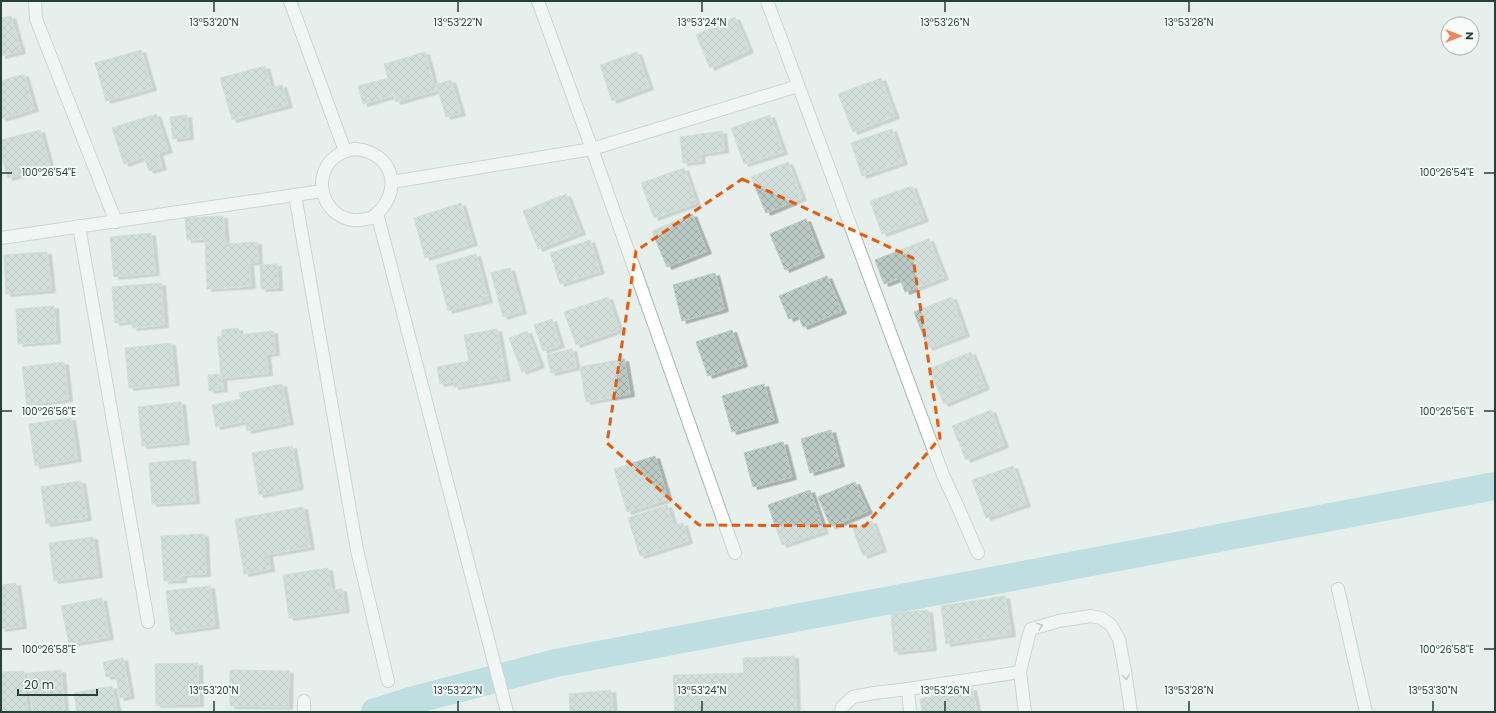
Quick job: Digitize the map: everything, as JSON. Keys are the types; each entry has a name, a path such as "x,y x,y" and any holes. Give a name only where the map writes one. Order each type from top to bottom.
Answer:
{"street":[{"path":"35,1 36,19 116,222"},
{"path":"290,1 345,151"},
{"path":"538,1 735,553"},
{"path":"767,1 943,475 958,505 978,553"},
{"path":"392,182 592,149 798,86"},
{"path":"378,217 354,220 343,217 333,211 326,202 322,191 321,181 326,167 336,156 345,151 355,149 366,150 376,155 384,162 389,171 392,182 392,192 388,201 374,216 378,217 507,712"},
{"path":"1,238 322,191"},
{"path":"295,195 357,550 388,681"},
{"path":"79,226 148,622"},
{"path":"1338,589 1366,712"},
{"path":"1025,712 1020,672 1031,629 1059,621 1091,616 1101,618 1111,625 1119,639 1131,712"},
{"path":"841,712 842,707 853,697 1020,672"},
{"path":"908,689 910,712"}],"highlighted area":[{"path":"742,179 913,258 940,438 865,526 699,525 607,443 636,251"}],"building":[{"path":"11,16 21,51 1,56 1,18"},
{"path":"735,17 749,50 710,68 696,35"},
{"path":"141,50 152,88 106,101 95,63"},
{"path":"425,52 434,85 451,80 461,113 446,117 438,90 396,102 394,95 363,104 358,86 388,78 384,64"},
{"path":"637,52 649,87 612,101 600,65"},
{"path":"265,66 271,88 282,85 288,105 232,120 220,78"},
{"path":"24,74 34,109 1,119 1,81"},
{"path":"881,78 895,116 853,132 838,94"},
{"path":"156,114 168,150 158,153 162,167 149,171 144,157 124,164 112,128"},
{"path":"187,115 189,137 173,139 170,117"},
{"path":"770,115 783,152 744,164 731,128"},
{"path":"892,129 903,162 862,176 851,143"},
{"path":"40,130 50,167 8,178 1,154 1,140"},
{"path":"722,131 724,150 700,154 701,161 683,163 680,137"},
{"path":"788,162 802,198 766,213 751,177"},
{"path":"684,168 696,203 654,218 641,183"},
{"path":"912,186 924,219 882,234 870,201"},
{"path":"566,194 581,232 538,249 523,211"},
{"path":"461,203 473,243 425,258 414,218"},
{"path":"692,214 707,251 667,267 652,231"},
{"path":"223,216 225,244 257,242 258,262 249,263 251,286 207,289 205,239 187,240 185,218"},
{"path":"806,219 820,255 785,270 770,234"},
{"path":"151,233 155,273 114,277 110,237"},
{"path":"929,239 944,277 905,292 900,278 884,284 875,260"},
{"path":"590,240 600,271 560,284 550,253"},
{"path":"47,252 51,290 6,294 4,255"},
{"path":"476,254 488,300 448,311 436,265"},
{"path":"277,264 278,288 261,289 260,265"},
{"path":"510,268 522,311 503,317 491,273"},
{"path":"715,273 724,309 682,321 673,285"},
{"path":"827,276 842,311 803,327 798,315 789,319 779,296"},
{"path":"161,283 164,325 132,328 132,321 115,323 112,287"},
{"path":"608,297 619,330 576,345 564,312"},
{"path":"952,297 965,334 928,348 914,312"},
{"path":"54,306 56,341 18,344 16,309"},
{"path":"552,319 560,345 543,351 534,325"},
{"path":"238,328 239,335 273,331 275,353 266,354 268,373 222,378 223,389 209,391 208,375 221,374 217,337 222,336 222,330"},
{"path":"497,329 506,378 454,387 454,381 440,384 437,367 469,361 464,335"},
{"path":"732,330 743,364 708,376 696,342"},
{"path":"527,331 540,365 522,372 509,338"},
{"path":"171,343 175,383 129,388 125,348"},
{"path":"572,349 576,367 551,373 547,355"},
{"path":"971,352 985,387 944,404 929,369"},
{"path":"624,359 630,394 586,402 580,367"},
{"path":"64,362 68,399 27,405 22,367"},
{"path":"282,384 289,422 247,431 245,421 216,427 212,405 241,399 239,393"},
{"path":"764,384 774,420 732,432 722,396"},
{"path":"181,402 185,442 142,446 138,407"},
{"path":"991,410 1004,445 966,460 952,426"},
{"path":"71,418 77,459 35,466 29,424"},
{"path":"831,430 840,464 810,473 801,439"},
{"path":"783,442 792,477 753,487 744,453"},
{"path":"292,446 299,487 259,495 252,453"},
{"path":"655,456 668,499 627,512 614,469"},
{"path":"191,459 195,501 152,504 149,463"},
{"path":"1013,466 1026,504 986,518 972,480"},
{"path":"81,481 87,518 46,524 41,487"},
{"path":"855,482 868,511 831,527 818,497"},
{"path":"810,490 824,531 782,545 768,505"},
{"path":"667,505 674,526 683,523 688,541 640,556 628,518"},
{"path":"303,507 310,547 268,554 270,569 244,574 235,519"},
{"path":"872,521 882,549 863,556 853,529"},
{"path":"204,534 206,574 182,575 182,580 164,581 161,536"},
{"path":"93,537 98,575 54,581 49,543"},
{"path":"328,568 331,590 342,589 345,610 289,618 283,575"},
{"path":"16,583 22,626 1,629 1,585"},
{"path":"210,586 215,626 171,632 166,591"},
{"path":"1005,596 1011,634 946,644 941,606"},
{"path":"102,598 109,637 69,644 61,606"},
{"path":"928,610 932,648 894,652 891,613"},
{"path":"794,656 796,712 675,712 673,675 744,673 743,658"},
{"path":"123,658 130,696 120,698 116,676 106,677 103,662"},
{"path":"198,663 199,704 156,705 155,664"},
{"path":"61,670 64,710 33,712 29,673"},
{"path":"230,670 289,671 288,707 230,706"},
{"path":"24,671 27,712 1,712 1,672"},
{"path":"112,686 117,712 77,712 74,693"},
{"path":"972,688 977,712 922,712 920,699"},
{"path":"611,690 613,712 570,712 569,694"}],"waterway":[{"path":"375,712 410,701 556,663 1495,486"}]}
